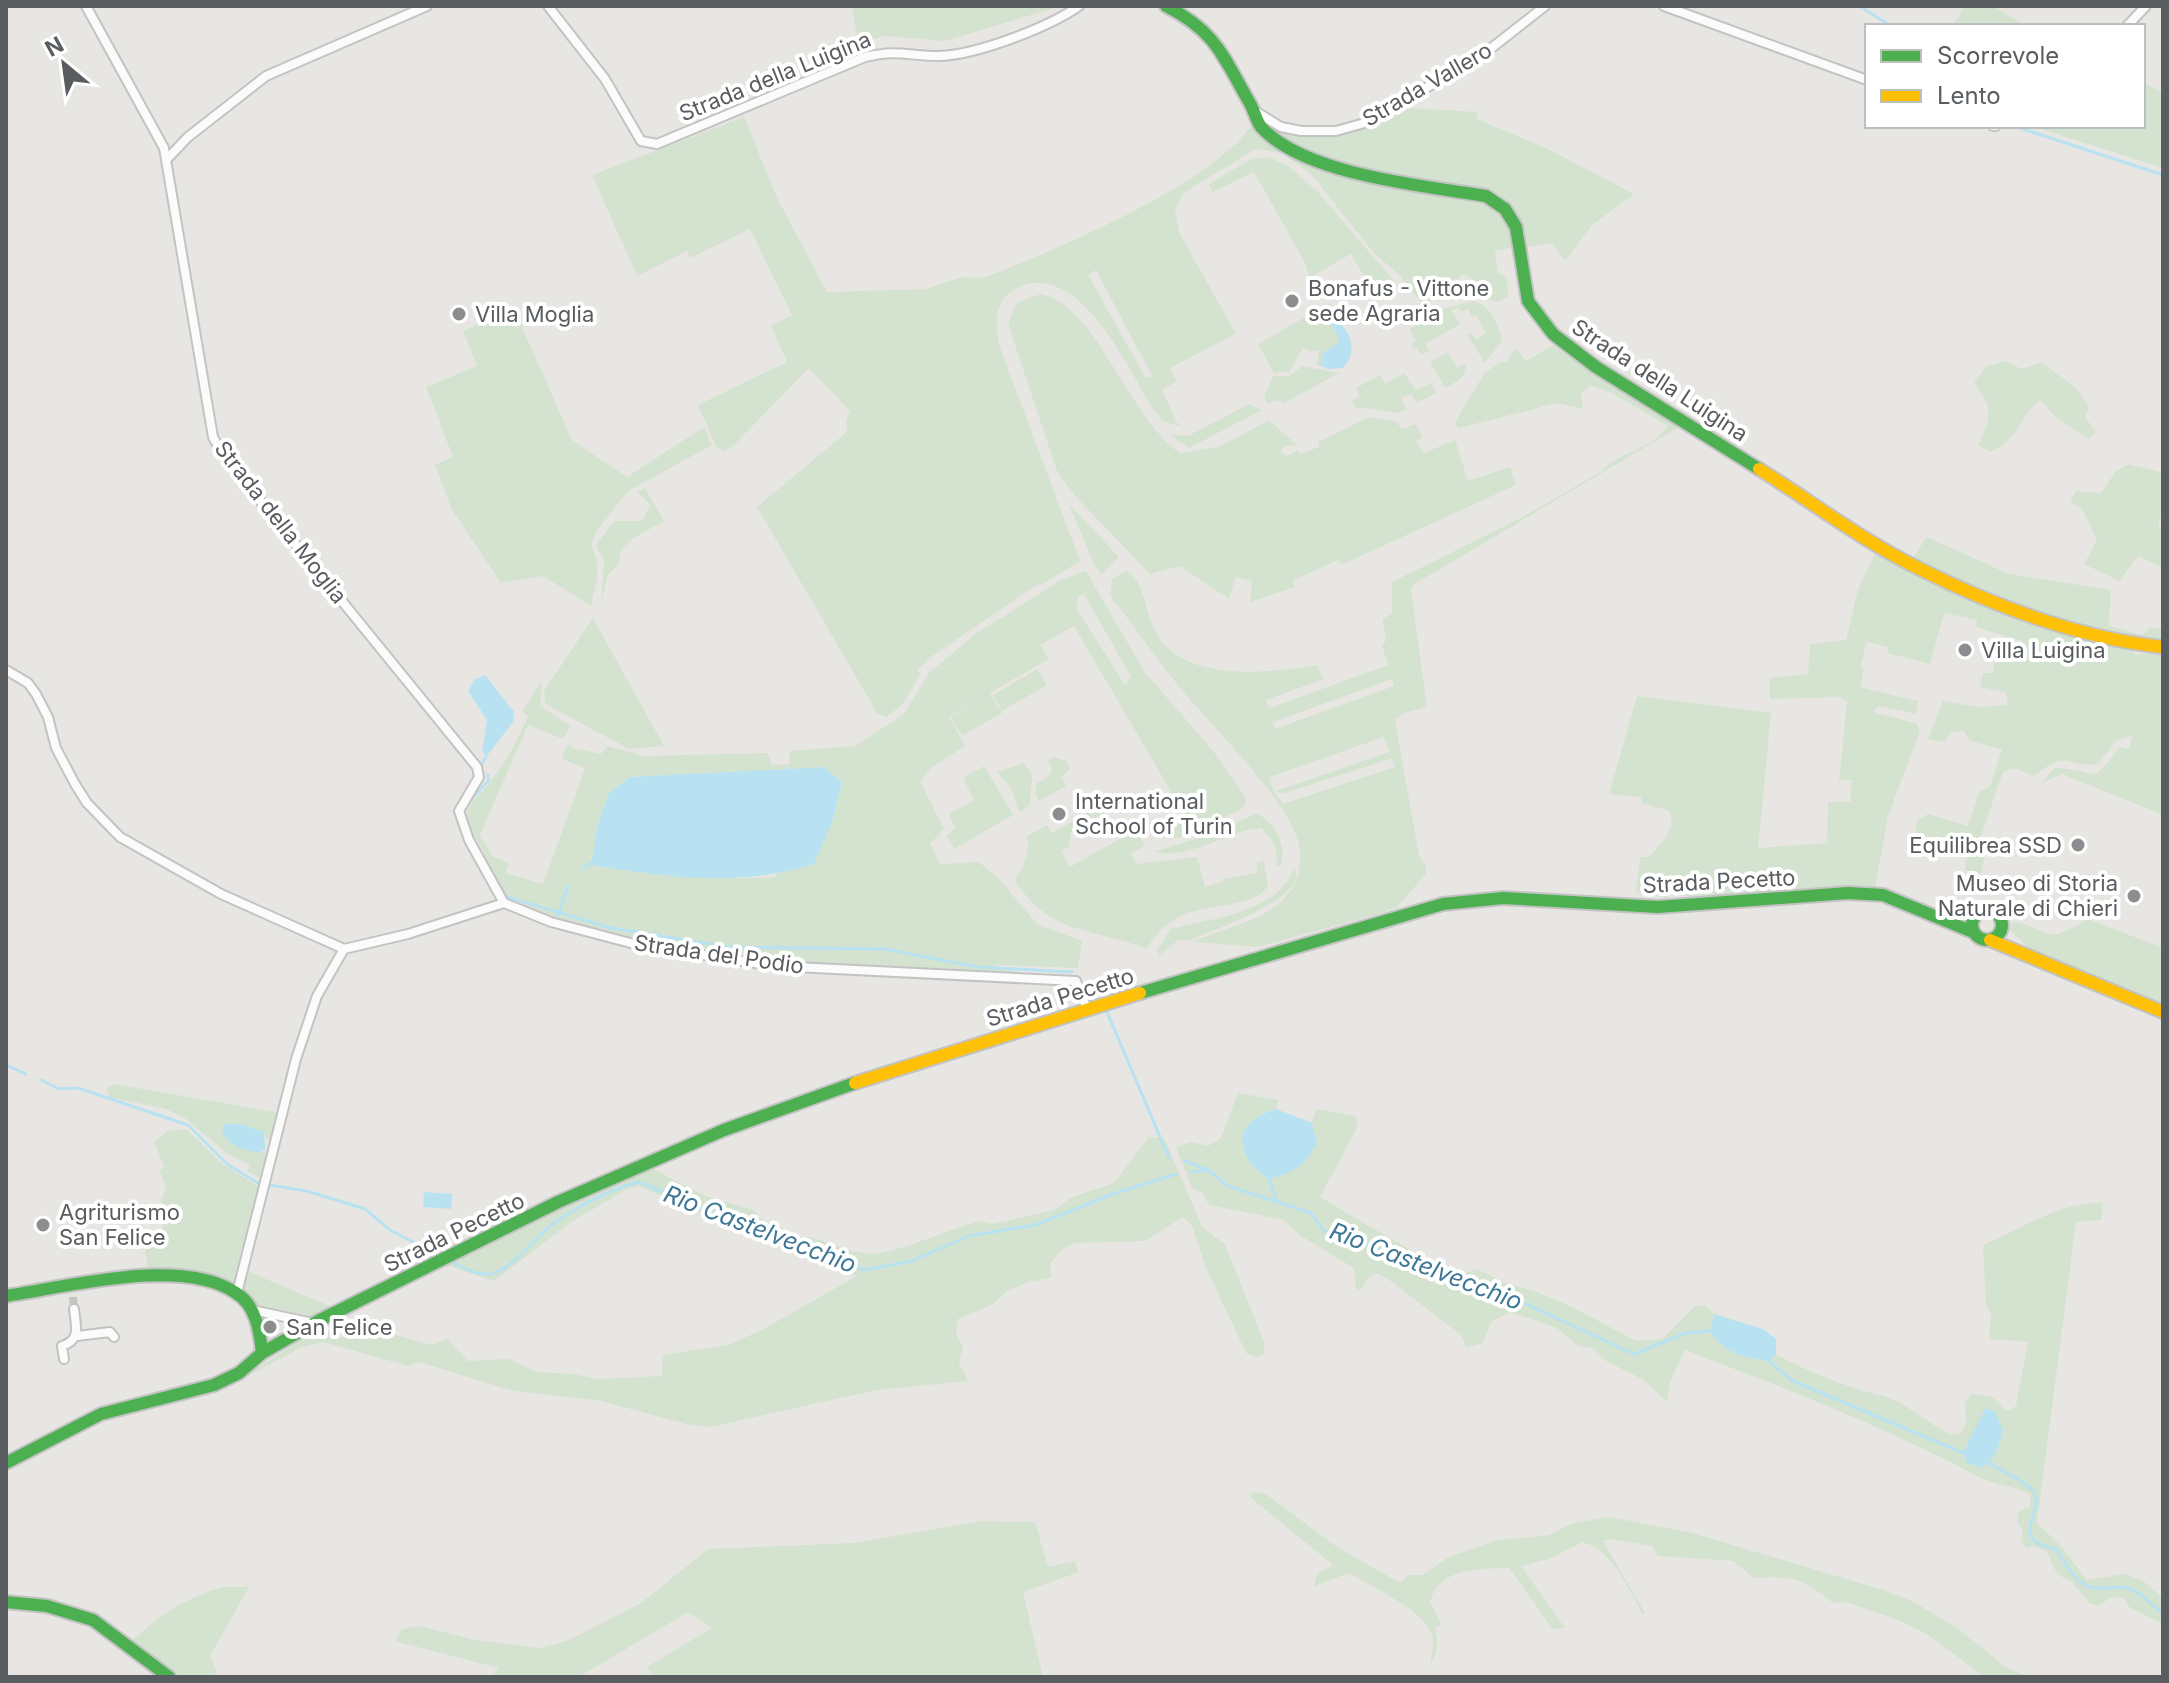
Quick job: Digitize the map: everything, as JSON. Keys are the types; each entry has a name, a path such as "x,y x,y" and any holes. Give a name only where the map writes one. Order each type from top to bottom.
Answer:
{"main road":[{"name":"Strada della Luigina","path":"1166,6 1195,21 1211,36 1255,111 1257,122 1265,130 1335,170 1397,184 1486,196 1497,201 1511,218 1520,241 1528,301 1553,334 1596,367 1919,569 2067,630 2114,642 2163,647"},
{"name":"Strada Pecetto","path":"6,1463 101,1414 214,1385 248,1367 262,1353 313,1323 653,1158 818,1095 1087,1009 1402,916 1470,900 1535,899 1658,907 1848,893 1883,895 1973,932 1980,939 1990,940 2163,1012"},
{"name":"Strada Pecetto","path":"1937,916 1956,918 1993,911 2002,926 2031,957"},
{"path":"1973,932 1976,915"},
{"path":"1990,940 1998,935 2002,926"},
{"path":"6,1296 73,1292 138,1278 181,1277 237,1293 252,1310 262,1353"},
{"path":"6,1602 47,1606 93,1620 169,1677"}],"street":[{"name":"Strada della Moglia","path":"86,6 125,73 167,159 213,437 223,455 477,767 479,777 459,811 469,840 504,903"},
{"path":"167,159 188,137 266,76 427,6"},
{"name":"Strada della Luigina","path":"548,6 605,79 641,141 657,144 865,57 901,51 949,54 1041,29 1079,6"},
{"name":"Strada Vallero","path":"1255,111 1281,127 1301,131 1336,131 1368,122 1484,54 1545,6"},
{"path":"1664,6 1865,79"},
{"path":"2129,24 2146,6"},
{"path":"6,670 28,683 36,694 69,775 87,803 120,837 221,894 344,949 408,934 504,903"},
{"name":"Strada del Podio","path":"504,903 551,922 638,945 774,966 1076,981 1087,1009"},
{"path":"237,1293 296,1059 317,996 344,949"},
{"path":"64,1359 62,1346 73,1342 77,1336 74,1309"},
{"path":"252,1310 313,1323"},
{"path":"77,1336 110,1332 114,1337"}],"green space":[{"path":"852,6 1060,6 945,41 885,36 858,43"},
{"path":"1965,6 1993,6 2022,24 1953,24"},
{"path":"2145,83 2163,93 2163,168 2038,128 2145,128"},
{"path":"1406,108 1476,112 1477,119 1548,149 1634,194 1592,225 1565,261 1552,243 1525,247 1509,208 1342,164 1284,139 1284,130 1335,134"},
{"path":"744,117 777,198 827,292 926,289 962,277 982,278 999,272 1135,211 1204,169 1231,148 1251,126 1301,159 1338,174 1489,202 1511,229 1510,248 1495,251 1498,273 1507,278 1508,297 1498,302 1472,295 1475,281 1464,274 1428,301 1421,302 1398,274 1374,253 1311,174 1282,153 1256,149 1182,195 1175,210 1179,232 1236,334 1170,368 1177,381 1162,390 1177,423 1184,427 1164,422 1155,412 1115,345 1080,302 1060,288 1038,283 1015,289 1003,300 998,314 999,345 1080,561 1038,584 931,657 917,670 921,674 901,706 886,717 877,713 757,507 847,432 846,421 850,411 809,368 735,444 725,452 716,446 698,405 787,362 771,326 792,315 750,229 690,258 687,251 637,276 592,175","holes":["1096,270 1152,376 1146,378 1088,275"]},
{"path":"1269,157 1288,166 1317,191 1400,288 1388,294 1380,279 1369,285 1351,254 1309,278 1305,263 1254,172 1213,192 1209,184 1251,159"},
{"path":"1041,294 1061,303 1080,320 1144,415 1180,453 1219,447 1269,420 1297,445 1284,446 1281,453 1287,456 1298,450 1300,454 1319,447 1318,442 1369,417 1395,421 1402,429 1415,424 1423,436 1416,442 1424,453 1455,440 1468,481 1510,467 1516,485 1341,565 1338,560 1292,581 1295,587 1250,602 1252,581 1236,577 1229,599 1180,566 1150,574 1076,497 1057,471 1008,324 1017,302"},
{"path":"1472,301 1489,310 1502,341 1485,363 1467,335 1471,332 1476,340 1486,333 1476,315 1472,317 1468,309 1461,312 1458,307 1452,311 1460,324 1425,344 1429,351 1421,355 1417,348 1414,349 1411,344 1416,341 1409,329 1421,323 1418,316"},
{"path":"1330,303 1337,315 1328,316 1340,342 1325,351 1327,368 1317,365 1319,350 1313,352 1303,348 1289,372 1274,373 1258,344"},
{"path":"514,309 572,440 627,477 704,427 712,445 628,491 597,531 591,545 598,574 591,606 543,576 501,583 452,510 435,465 453,457 426,387 477,366 463,331"},
{"path":"1553,345 1679,427 1413,585 1411,591 1427,707 1404,713 1395,720 1419,856 1426,867 1426,874 1397,907 1382,913 1258,947 1193,942 1259,917 1281,901 1297,877 1299,848 1295,833 1275,799 1181,689 1110,596 1112,579 1127,571 1134,577 1155,631 1168,648 1185,660 1206,667 1253,672 1317,665 1324,679 1266,700 1269,708 1388,665 1382,646 1386,640 1382,619 1392,614 1392,582 1519,519 1602,471 1616,459 1653,440 1668,426 1610,392 1590,385 1581,394 1583,409 1557,403 1459,428 1455,424 1484,374 1500,362 1506,362 1516,348 1526,361","holes":["1392,679 1394,686 1275,729 1273,722","1384,737 1389,752 1276,791 1282,794 1396,757 1392,759 1395,767 1283,804 1274,792 1269,777"]},
{"path":"1448,352 1457,368 1465,364 1465,373 1445,388 1430,362"},
{"path":"2005,361 2022,369 2041,362 2075,387 2089,407 2085,417 2096,432 2088,439 2053,415 2041,400 2001,446 1990,452 1978,445 1988,413 1985,399 1974,382 1986,367"},
{"path":"1302,366 1339,373 1284,403 1275,400 1268,404 1264,397 1273,376 1290,376"},
{"path":"1404,373 1416,390 1431,383 1436,393 1417,403 1411,394 1401,398 1407,409 1399,413 1355,407 1352,400 1360,396 1356,388 1380,375 1385,384"},
{"path":"1249,404 1262,410 1189,448 1169,434 1188,436"},
{"path":"2129,464 2163,473 2163,509 2158,525 2163,533 2163,568 2138,556 2119,581 2084,564 2097,540 2082,509 2070,502 2076,491 2101,493 2116,471"},
{"path":"645,488 664,521 632,539 621,550 619,563 608,575 601,603 604,561 596,545 614,521 642,521 651,505 637,492"},
{"path":"1069,504 1119,557 1102,574 1094,565"},
{"path":"1927,537 2009,574 2111,590 2109,626 2143,635 2150,627 2163,629 2163,644 2075,628 1912,559"},
{"path":"1877,550 1913,571 2129,647 2135,655 2163,651 2163,815 2062,774 2042,783 2054,768 2096,773 2120,747 2129,749 2132,736 2116,741 2098,764 2062,760 2034,776 2013,768 2003,772 1980,839 1987,843 1981,874 1965,870 1967,850 1915,835 1917,821 1928,814 1968,826 1979,792 1990,786 2002,749 1970,741 1964,731 1951,732 1944,742 1928,739 1943,701 1978,707 2008,705 2006,692 1980,687 1983,673 1993,673 1998,644 2020,646 2022,641 1976,627 1977,620 1944,613 1930,664 1887,653 1888,647 1867,642 1860,667 1864,668 1860,687 1918,701 1916,714 1878,706 1874,712 1917,724 1920,731 1888,816 1875,888 1716,899 1668,894 1666,898 1636,892 1640,857 1649,857 1663,841 1671,825 1670,811 1642,803 1641,797 1609,794 1637,696 1771,713 1758,848 1827,843 1828,802 1850,802 1852,780 1839,780 1847,701 1838,697 1770,699 1770,678 1808,674 1810,644 1846,640 1858,589"},
{"path":"1086,571 1144,671 1214,752 1246,798 1244,807 1202,830 1178,838 1157,836 1187,819 1074,626 1040,645 1049,659 990,693 1002,713 962,736 951,717 981,699 949,717 965,746 932,767 920,781 944,829 930,844 940,864 979,862 1000,880 1037,924 1082,941 1078,968 995,965 1018,974 825,964 695,951 632,940 570,924 509,902 466,819 472,803 516,742 528,716 522,712 542,680 540,706 571,726 563,739 528,725 480,835 492,856 509,863 505,873 543,884 585,768 562,759 567,744 601,754 607,746 643,756 768,753 772,765 789,764 790,751 855,746 903,715 929,673 974,635 1061,580","holes":["1084,594 1131,677 1125,685 1076,608 1079,596","823,767 826,773 775,877 683,876 591,865 598,823 609,793 630,777"]},
{"path":"593,618 664,746 629,749 545,704 544,691"},
{"path":"1037,669 1047,685 1002,711 993,695"},
{"path":"1054,757 1066,761 1070,769 1061,777 1066,786 1039,801 1036,784 1049,776 1052,769 1048,760"},
{"path":"1024,763 1032,775 1030,805 1022,811 1018,810 1012,790 997,772"},
{"path":"984,766 1013,815 954,849 946,836 955,828 949,814 974,800 963,778"},
{"path":"1103,804 1106,811 1070,834 1070,846 1062,851 1070,867 1137,829 1145,846 1131,853 1136,864 1197,857 1205,887 1222,882 1222,879 1258,873 1256,863 1264,861 1268,886 1258,896 1244,901 1194,911 1177,918 1161,930 1147,949 1058,921 1043,912 1014,880 1023,867 1029,844 1026,837 1047,825 1052,833"},
{"path":"1256,813 1269,822 1278,835 1283,851 1280,866 1276,866 1274,845 1261,828 1179,853 1156,851 1218,832"},
{"path":"1294,868 1295,880 1288,891 1274,902 1188,941 1178,940 1160,956 1157,950 1171,929 1224,917 1259,904 1286,883"},
{"path":"2088,919 2163,948 2163,1006 2034,954 2009,929 2013,921 2055,935"},
{"path":"114,1084 280,1113 273,1140 266,1139 264,1132 242,1149 260,1153 271,1149 263,1180 247,1171 250,1165 228,1154 186,1119 166,1109 109,1097 106,1088"},
{"path":"1238,1093 1278,1100 1276,1109 1262,1113 1317,1143 1312,1123 1316,1109 1356,1116 1357,1128 1320,1197 1434,1264 1465,1273 1477,1269 1505,1283 1535,1291 1636,1341 1662,1339 1695,1306 1706,1306 1714,1314 1710,1331 1721,1345 1735,1353 1768,1361 1776,1355 1831,1379 1893,1400 1952,1435 1961,1433 1966,1423 1965,1402 1972,1394 1992,1397 2007,1411 2016,1406 2028,1342 1989,1339 1991,1312 1986,1307 1983,1245 2057,1211 2088,1203 2103,1203 2101,1220 2076,1222 2037,1523 2061,1546 2087,1580 2124,1574 2142,1580 2163,1598 2163,1624 2129,1607 2123,1597 2110,1598 2098,1606 2089,1603 2073,1583 2057,1574 2046,1551 2033,1546 2026,1548 2021,1540 2023,1530 2017,1522 2019,1511 2030,1507 2031,1495 2025,1492 1985,1480 1871,1425 1685,1350 1670,1382 1667,1402 1644,1380 1606,1361 1593,1348 1578,1346 1557,1328 1510,1312 1491,1322 1483,1343 1466,1348 1461,1335 1388,1279 1376,1273 1369,1277 1360,1291 1356,1288 1354,1268 1301,1236 1283,1220 1209,1205 1202,1193 1192,1188 1176,1147 1190,1142 1208,1146 1221,1138"},
{"path":"186,1129 225,1166 260,1187 234,1287 149,1273 145,1253 152,1233 162,1229 165,1213 161,1200 166,1188 160,1172 164,1166 154,1142 167,1131"},
{"path":"1149,1137 1164,1138 1203,1228 1225,1244 1264,1342 1264,1353 1257,1357 1246,1353 1206,1268 1192,1226 1183,1217 1145,1241 1075,1243 1061,1250 1050,1264 1051,1278 1028,1282 1006,1292 992,1305 958,1319 956,1334 963,1346 959,1363 968,1381 876,1390 711,1427 686,1424 601,1401 510,1390 419,1362 408,1366 323,1342 300,1348 231,1385 321,1327 345,1338 349,1334 385,1332 432,1345 448,1339 468,1361 509,1359 537,1372 574,1374 595,1379 662,1376 663,1355 727,1345 760,1331 857,1276 810,1261 639,1186 629,1188 570,1223 494,1281 443,1264 649,1167 703,1195 754,1210 760,1218 802,1237 864,1253 883,1253 979,1221 993,1224 1054,1210 1072,1197 1114,1183"},
{"path":"247,1271 330,1306 312,1316 253,1305 241,1293"},
{"path":"1253,1492 1266,1494 1337,1547 1400,1583 1408,1575 1422,1575 1447,1558 1497,1540 1549,1535 1570,1524 1607,1517 1692,1533 1912,1601 1957,1628 2007,1668 2032,1677 1985,1677 1928,1635 1898,1620 1846,1602 1833,1603 1797,1580 1754,1578 1733,1561 1658,1556 1652,1546 1611,1539 1603,1541 1645,1613 1643,1615 1611,1562 1593,1546 1582,1542 1549,1559 1521,1566 1565,1628 1553,1629 1509,1568 1462,1572 1442,1582 1430,1602 1442,1625 1435,1628 1437,1647 1430,1665 1432,1637 1418,1615 1349,1573 1314,1586 1317,1574 1333,1565 1250,1497"},
{"path":"981,1521 1035,1522 1048,1567 1075,1561 1079,1572 1023,1592 1043,1677 653,1677 647,1667 712,1628 688,1612 579,1677 492,1677 499,1668 394,1641 402,1629 419,1626 475,1640 540,1648 567,1641 641,1603 708,1549 854,1543"},
{"path":"223,1587 249,1587 210,1656 217,1671 213,1677 181,1677 132,1641 174,1608"}],"water":[{"path":"1328,316 1335,316 1351,341 1351,354 1343,368 1327,369 1320,364 1325,351 1340,342"},
{"path":"485,675 514,712 513,722 486,757 482,751 487,720 468,691 474,680"},
{"path":"823,767 842,782 832,822 814,864 758,876 731,878 675,876 591,865 598,823 609,793 630,777"},
{"path":"1276,1109 1312,1123 1317,1143 1298,1167 1269,1179 1249,1160 1242,1140 1251,1122"},
{"path":"224,1124 240,1124 264,1132 265,1149 260,1153 233,1144 222,1132"},
{"path":"424,1192 452,1194 451,1209 423,1207"},
{"path":"1714,1314 1763,1329 1776,1339 1776,1355 1769,1361 1743,1356 1721,1345 1710,1331"},
{"path":"1985,1408 1995,1412 2003,1430 1996,1454 1983,1468 1967,1463 1963,1453"}],"waterway":[{"path":"1859,6 1888,24"},
{"path":"2020,128 2163,175"},
{"path":"481,765 486,757"},
{"path":"464,818 465,806 489,780 488,775"},
{"path":"583,868 594,861"},
{"path":"558,915 568,886"},
{"path":"504,896 611,928 729,947 884,949 978,967 1072,972"},
{"path":"1107,1012 1169,1158"},
{"name":"Rio Castelvecchio","path":"6,1065 26,1074"},
{"name":"Rio Castelvecchio","path":"41,1080 59,1089 78,1088 188,1125 228,1165 260,1184"},
{"path":"1185,1161 1208,1170"},
{"name":"Rio Castelvecchio","path":"1191,1172 1208,1170 1228,1186 1311,1213 1323,1230 1489,1287 1634,1354 1686,1333 1710,1331"},
{"name":"Rio Castelvecchio","path":"454,1263 481,1274 498,1271 569,1213 639,1182 746,1227 864,1270 912,1261 968,1236 1035,1225 1113,1194 1176,1174"},
{"path":"1269,1179 1276,1199"},
{"name":"Rio Castelvecchio","path":"269,1185 307,1191 365,1209 390,1230 436,1254"},
{"name":"Rio Castelvecchio","path":"1769,1361 1791,1380 1963,1453"},
{"name":"Rio Castelvecchio","path":"1988,1462 2032,1490 2036,1503 2030,1526 2033,1540 2056,1549 2082,1583 2095,1588 2123,1587 2133,1590 2163,1612"}],"tunnel":[{"path":"73,1297 74,1309"}],"traffic: fast":[{"path":"1166,6 1196,25 1216,45 1261,127 1281,143 1306,157 1335,167 1367,176 1486,196 1505,209 1516,227 1528,301 1553,334 1596,367 1759,469"},
{"path":"1140,993 1443,904 1503,898 1658,907 1848,893 1883,895 1973,932"},
{"path":"1987,910 1998,914 2002,925 1998,936 1987,940 1976,936 1972,925 1976,914 1987,910"},
{"path":"6,1463 101,1414 214,1385 239,1373 262,1353 320,1320 558,1202 724,1130 855,1083"},
{"path":"6,1296 124,1277 156,1275 213,1282 236,1293 248,1304 258,1328 262,1353"},
{"path":"6,1602 47,1606 93,1620 169,1677"}],"traffic: slow":[{"path":"1759,469 1879,547 1978,596 2069,628 2163,647"},
{"path":"1990,940 2163,1012"},
{"path":"855,1083 1140,993"}],"place":[{"name":"Bonafus - Vittone sede Agraria","path":"1292,301"},
{"name":"Villa Moglia","path":"459,314"},
{"name":"Villa Luigina","path":"1965,650"},
{"name":"International School of Turin","path":"1059,814"},
{"name":"Equilibrea SSD","path":"2078,845"},
{"name":"Museo di Storia Naturale di Chieri","path":"2134,896"},
{"name":"Agriturismo San Felice","path":"43,1225"},
{"name":"San Felice","path":"270,1327"}]}
